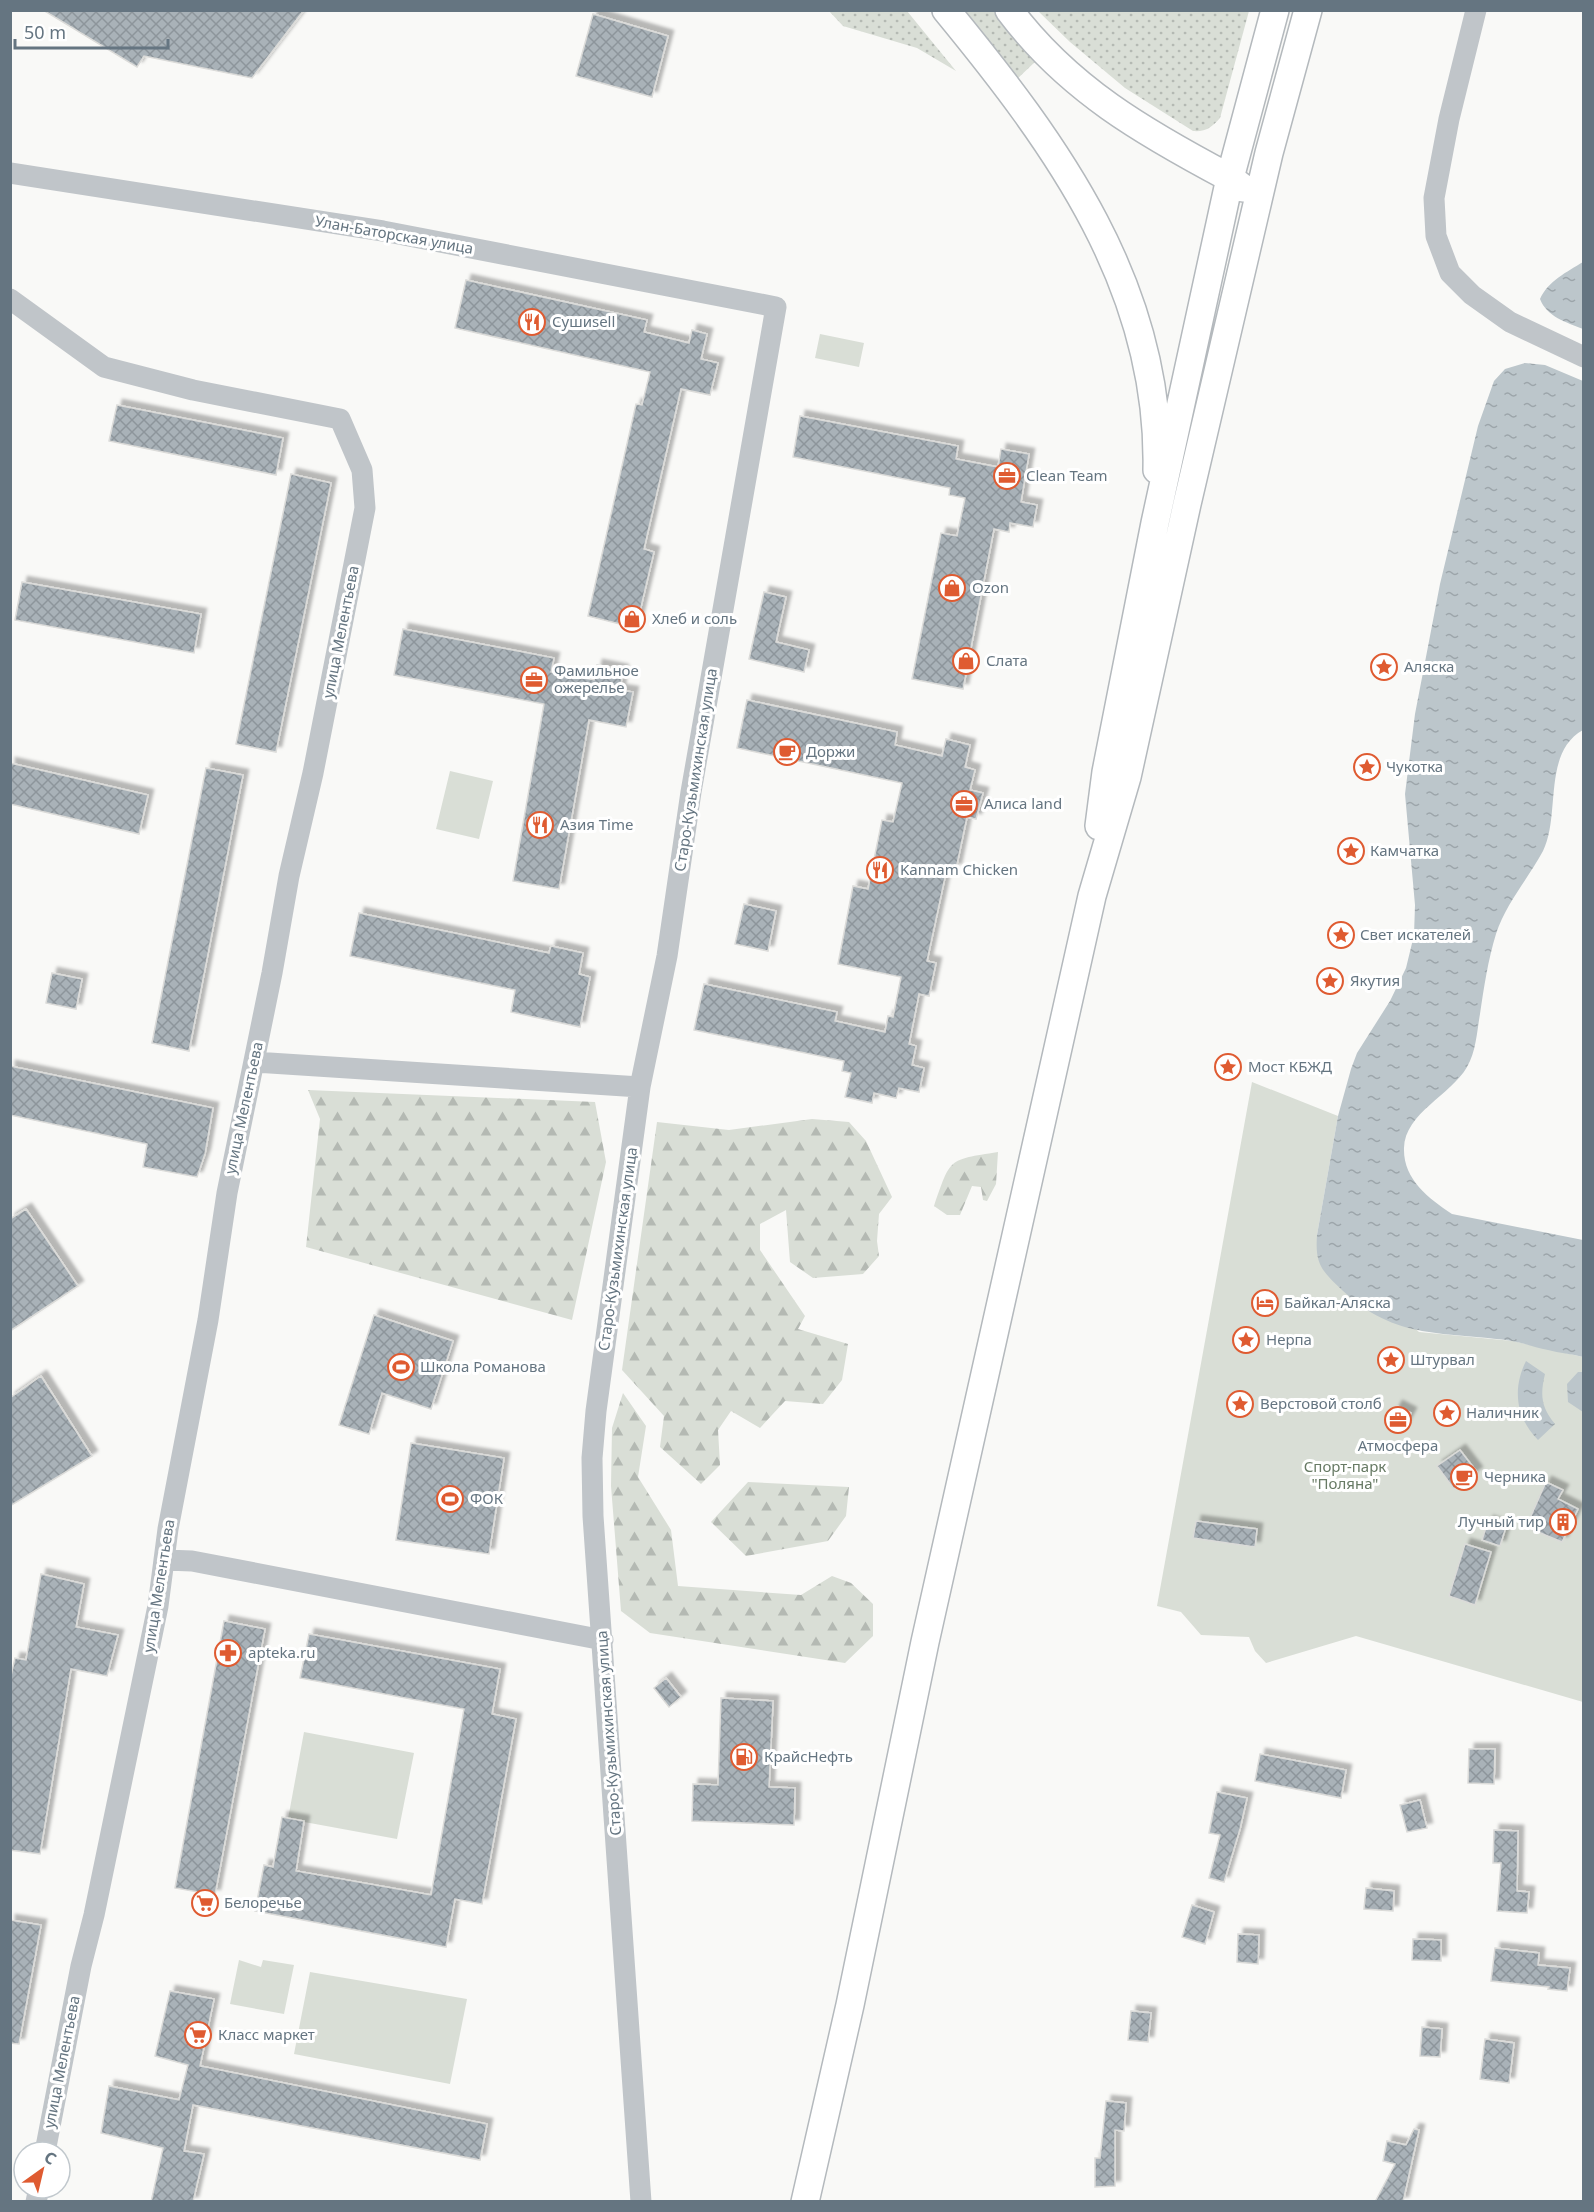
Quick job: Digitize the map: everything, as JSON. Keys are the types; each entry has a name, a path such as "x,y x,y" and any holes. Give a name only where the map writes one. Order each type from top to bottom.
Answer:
{"main road":[{"path":"946,10 1012,93 1063,165 1098,224 1113,258 1139,336 1153,398 1157,462 1155,523"},
{"path":"1009,10 1038,46 1070,76 1118,114 1162,142 1230,178 1246,192 1256,213"},
{"path":"1092,896 1106,772 1155,523 1230,178 1275,10"},
{"path":"805,2202 850,2005 926,1642 1092,896 1127,777 1187,504 1256,213 1308,10"},
{"path":"1162,142 1194,156 1213,159 1229,156 1239,145"}],"street":[{"path":"1476,10 1449,119 1434,198 1436,236 1450,273 1472,296 1510,322 1584,357"},
{"name":"Улан-Баторская улица","path":"10,173 383,231 776,307"},
{"name":"улица Мелентьева","path":"10,299 104,368 193,390 340,419 362,470 364,508 350,589 313,773 289,876 227,1193 208,1320 168,1529 158,1606 94,1915 81,1966 47,2140"},
{"name":"Старо-Кузьмихинская улица","path":"641,2202 593,1515 592,1458 596,1411 640,1087 666,956 691,792 776,307"},
{"path":"254,1062 640,1087"},
{"path":"165,1560 192,1562 603,1640"}],"green space":[{"path":"829,11 907,11 956,71 917,48 843,26"},
{"path":"959,11 996,11 1036,61 1015,81"},
{"path":"1038,11 1249,11 1220,118 1202,131 1193,131 1125,88 1070,42"},
{"path":"820,334 864,343 859,367 815,358"},
{"path":"450,771 493,781 479,839 436,829"},
{"name":"Спорт-парк \"Поляна\"","path":"1252,1082 1338,1116 1317,1235 1419,1332 1513,1341 1583,1357 1583,1702 1356,1636 1266,1663 1255,1651 1249,1637 1201,1635 1181,1612 1157,1606"},
{"path":"308,1090 595,1102 606,1162 572,1320 306,1247 320,1119"},
{"path":"812,1119 849,1122 866,1141 892,1197 879,1214 877,1241 879,1256 863,1274 813,1278 790,1262 786,1210 760,1224 760,1250 805,1316 798,1329 848,1344 842,1380 823,1404 785,1401 760,1428 731,1411 718,1430 720,1465 701,1484 660,1447 664,1416 622,1370 657,1122 729,1130"},
{"path":"998,1152 996,1184 987,1201 983,1200 981,1187 972,1186 960,1215 947,1215 934,1206 944,1178 953,1164 969,1157"},
{"path":"623,1393 646,1426 638,1477 671,1530 678,1586 801,1595 832,1576 851,1583 873,1604 873,1636 845,1663 650,1633 621,1611 611,1486 612,1428"},
{"path":"748,1482 849,1487 846,1516 828,1541 746,1556 711,1522"},
{"path":"304,1732 414,1753 397,1839 288,1819"},
{"path":"239,1960 261,1967 263,1960 294,1965 284,2014 230,2004"},
{"path":"310,1972 467,1999 450,2084 294,2054"}],"water":[{"path":"1583,262 1583,329 1552,315 1540,299 1553,282"},
{"path":"1525,363 1545,365 1583,381 1583,730 1570,740 1557,769 1551,820 1543,851 1511,901 1496,934 1476,1041 1470,1061 1451,1087 1420,1114 1406,1136 1404,1148 1405,1159 1412,1178 1426,1194 1452,1214 1583,1240 1583,1357 1512,1341 1443,1334 1402,1326 1362,1306 1342,1290 1324,1271 1317,1253 1317,1235 1338,1116 1351,1069 1357,1053 1390,1001 1406,968 1414,935 1415,905 1405,794 1415,714 1440,584 1478,426 1494,381 1505,369"},
{"path":"1526,1361 1545,1374 1542,1388 1544,1406 1555,1424 1538,1440 1525,1422 1518,1403 1519,1382"},
{"path":"1578,1372 1583,1372 1583,1412 1568,1402 1567,1384"}],"building":[{"path":"43,10 304,10 252,78 144,56 137,67"},
{"path":"593,14 668,36 652,97 576,76"},
{"path":"466,280 647,320 644,332 689,343 692,330 707,334 701,359 718,363 710,395 681,389 644,549 654,552 636,628 588,616 636,404 642,405 650,372 455,328"},
{"path":"117,405 283,438 276,475 109,441"},
{"path":"800,416 958,446 956,459 998,467 1001,449 1029,454 1021,502 1037,505 1033,527 1010,523 1009,532 994,529 963,689 912,679 941,533 957,536 965,498 949,495 950,488 793,457"},
{"path":"291,474 331,483 276,752 236,744"},
{"path":"22,582 201,614 194,653 15,620"},
{"path":"764,592 786,597 776,642 809,650 804,672 749,659"},
{"path":"403,629 554,658 551,672 594,680 597,665 623,670 620,690 633,692 626,727 589,720 559,889 513,881 544,704 394,675"},
{"path":"747,700 897,732 895,745 942,756 946,739 970,745 965,767 975,770 970,790 983,793 976,819 967,817 956,869 947,868 927,961 936,963 929,996 919,994 909,1044 916,1046 912,1065 924,1068 919,1092 899,1088 896,1098 874,1093 872,1103 845,1097 851,1073 842,1071 844,1061 694,1030 704,984 837,1012 835,1021 885,1032 888,1016 893,1017 901,977 838,964 853,886 868,889 882,820 893,822 902,783 737,748"},
{"path":"10,763 148,795 139,834 10,804"},
{"path":"206,768 243,775 189,1051 152,1043"},
{"path":"744,904 776,911 768,951 735,944"},
{"path":"359,913 549,953 551,946 583,953 579,974 590,977 580,1027 511,1012 515,990 350,956"},
{"path":"52,973 82,979 76,1009 46,1003"},
{"path":"10,1066 213,1108 205,1154 197,1177 143,1167 147,1144 10,1115"},
{"path":"26,1209 78,1286 10,1331 10,1219"},
{"name":"Школа Романова","path":"374,1315 453,1341 431,1409 382,1393 369,1434 339,1425"},
{"path":"41,1376 92,1456 10,1506 10,1398"},
{"path":"1397,1406 1411,1413 1401,1432 1387,1425"},
{"name":"ФОК","path":"411,1443 504,1458 489,1554 396,1540"},
{"path":"1460,1450 1477,1472 1454,1489 1437,1466"},
{"path":"1546,1482 1563,1490 1558,1499 1578,1509 1562,1542 1526,1527"},
{"path":"1196,1521 1257,1529 1255,1547 1193,1538"},
{"path":"1488,1521 1506,1527 1500,1546 1482,1540"},
{"path":"1465,1544 1491,1552 1475,1605 1449,1596"},
{"path":"41,1574 84,1584 76,1627 118,1635 107,1676 71,1669 40,1854 10,1850 10,1680 15,1658 26,1660"},
{"path":"224,1621 265,1629 215,1895 175,1888"},
{"path":"309,1634 500,1669 492,1714 516,1719 482,1904 455,1899 446,1947 255,1911 264,1865 273,1867 282,1817 304,1821 296,1871 431,1895 464,1709 300,1678"},
{"path":"666,1678 681,1697 669,1707 654,1688"},
{"path":"721,1698 773,1701 769,1787 795,1788 794,1825 692,1821 693,1784 718,1785"},
{"path":"1469,1749 1495,1749 1494,1784 1468,1783"},
{"path":"1260,1754 1346,1770 1341,1798 1255,1781"},
{"path":"1217,1792 1247,1798 1224,1882 1209,1878 1220,1835 1209,1833"},
{"path":"1420,1800 1427,1828 1407,1832 1400,1805"},
{"path":"1494,1830 1518,1831 1517,1891 1529,1892 1527,1913 1497,1911 1501,1863 1493,1863"},
{"path":"1366,1888 1394,1891 1393,1911 1364,1909"},
{"path":"1192,1905 1214,1912 1205,1944 1182,1937"},
{"path":"10,1920 41,1925 19,2044 10,2043"},
{"path":"1238,1934 1259,1935 1258,1964 1237,1962"},
{"path":"1413,1939 1441,1940 1441,1961 1412,1960"},
{"path":"1495,1948 1539,1953 1538,1965 1570,1968 1567,1991 1491,1981"},
{"path":"170,1991 214,1999 200,2066 487,2124 480,2160 193,2105 184,2151 204,2154 193,2202 151,2202 163,2148 101,2133 109,2086 179,2100 188,2065 155,2056"},
{"path":"1131,2011 1151,2013 1148,2042 1128,2040"},
{"path":"1422,2027 1442,2029 1440,2057 1420,2056"},
{"path":"1485,2039 1514,2043 1509,2083 1480,2079"},
{"path":"1106,2101 1126,2103 1124,2131 1115,2130 1115,2186 1095,2187 1095,2158 1100,2158"},
{"path":"1414,2129 1419,2130 1403,2202 1375,2202 1395,2164 1383,2161 1387,2141 1406,2145"}],"place":[{"name":"Сушиsell","path":"532,322"},
{"name":"Clean Team","path":"1007,476"},
{"name":"Ozon","path":"952,588"},
{"name":"Хлеб и соль","path":"632,619"},
{"name":"Слата","path":"966,661"},
{"name":"Аляска","path":"1384,667"},
{"name":"Фамильное ожерелье","path":"534,680"},
{"name":"Доржи","path":"787,752"},
{"name":"Чукотка","path":"1367,767"},
{"name":"Алиса land","path":"964,804"},
{"name":"Азия Time","path":"540,825"},
{"name":"Камчатка","path":"1351,851"},
{"name":"Kannam Chicken","path":"880,870"},
{"name":"Свет искателей","path":"1341,935"},
{"name":"Якутия","path":"1330,981"},
{"name":"Мост КБЖД","path":"1228,1067"},
{"name":"Байкал-Аляска","path":"1265,1303"},
{"name":"Нерпа","path":"1246,1340"},
{"name":"Штурвал","path":"1391,1360"},
{"name":"Школа Романова","path":"401,1367"},
{"name":"Верстовой столб","path":"1240,1404"},
{"name":"Наличник","path":"1447,1413"},
{"name":"Атмосфера","path":"1398,1420"},
{"name":"Черника","path":"1464,1477"},
{"name":"ФОК","path":"450,1499"},
{"name":"Лучный тир","path":"1563,1522"},
{"name":"apteka.ru","path":"228,1653"},
{"name":"КрайсНефть","path":"744,1757"},
{"name":"Белоречье","path":"205,1903"},
{"name":"Класс маркет","path":"198,2035"}]}
